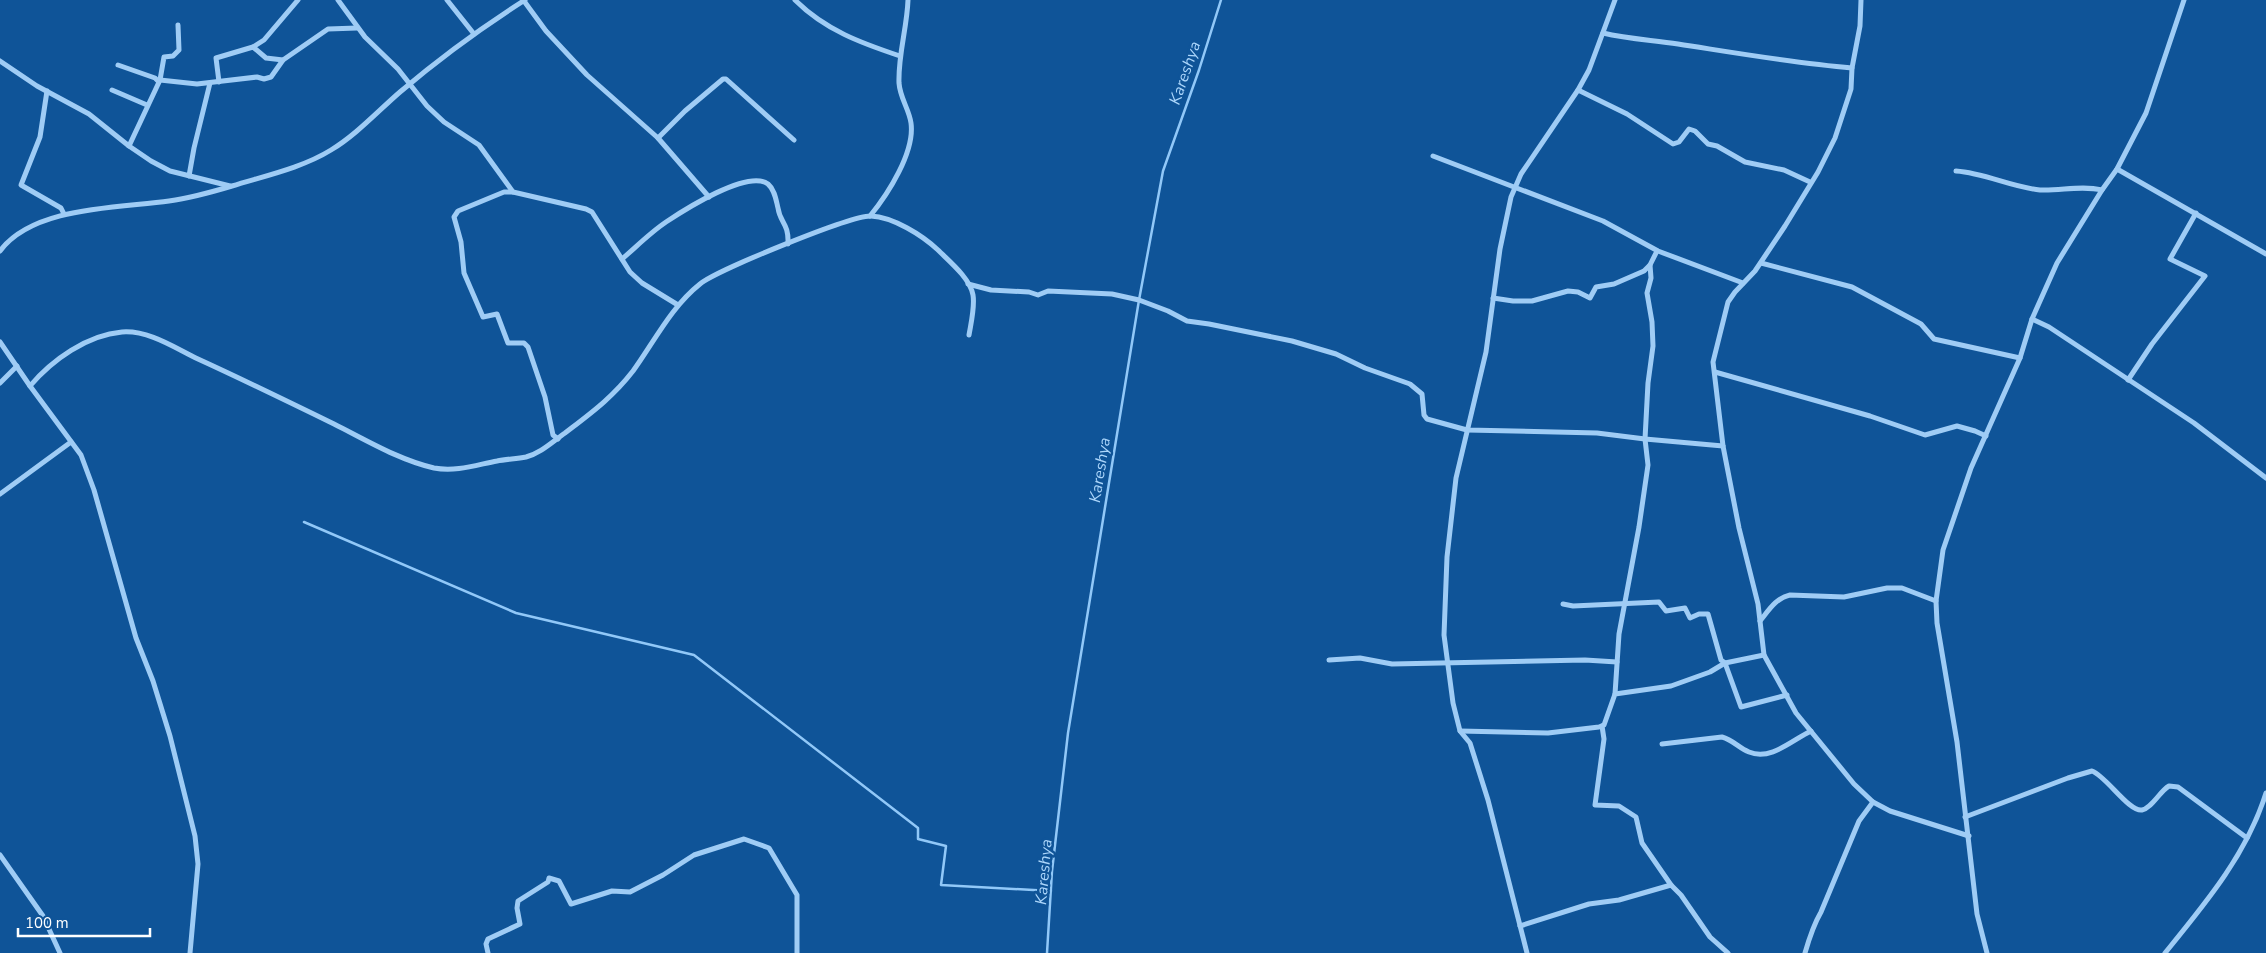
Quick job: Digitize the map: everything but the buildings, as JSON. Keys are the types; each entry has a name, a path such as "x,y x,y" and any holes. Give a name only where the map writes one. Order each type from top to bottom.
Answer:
{"street":[{"path":"219,82 216,58 253,47 264,40 298,0"},
{"path":"338,0 358,28 410,83 427,106 444,122 478,145 513,192"},
{"path":"447,0 474,34"},
{"path":"0,251 7,242 42,221 64,214 137,203 170,201 231,186 294,166 331,150 410,83 474,34 524,0 546,31 586,76 658,138 709,196"},
{"path":"795,0 811,15 859,43 900,56"},
{"path":"870,216 886,196 893,183 904,159 910,138 910,116 900,89 900,56 908,0"},
{"path":"1527,953 1488,800 1470,742 1460,731 1454,703 1444,635 1447,557 1456,478 1486,352 1500,249 1514,188 1540,143 1578,90 1589,70 1615,0"},
{"path":"1860,0 1860,26 1852,68 1851,88 1835,138 1785,226 1761,263 1728,302 1713,362 1723,446 1739,528 1758,604 1764,655 1796,713 1854,784 1873,802 1890,811 1969,836"},
{"path":"1987,953 1977,914 1957,742 1937,623 1936,601 1943,550 1949,526 1971,468 2020,358 2032,319 2057,263 2117,169 2146,113 2184,0"},
{"path":"129,146 159,80 164,57 173,56 179,50 178,26"},
{"path":"118,65 159,80 197,84 271,76 283,60 328,29 358,28"},
{"path":"1603,33 1630,40 1676,44 1792,63 1852,68"},
{"path":"253,47 266,58 283,60"},
{"path":"0,61 47,91 89,114 129,146 170,171 231,186"},
{"path":"658,138 684,111 723,79 730,83 794,140"},
{"path":"189,176 210,83"},
{"path":"112,90 147,105"},
{"path":"1578,90 1627,114 1673,144 1679,142 1688,129 1695,131 1708,144 1717,146 1745,162 1784,170 1810,182"},
{"path":"47,91 40,137 21,185 61,208 64,214"},
{"path":"1433,156 1603,221 1657,251 1743,283"},
{"path":"2117,169 2266,254"},
{"path":"1956,172 1970,172 2042,190 2090,187 2102,190"},
{"path":"622,259 665,222 709,196 739,183 756,180 768,184 776,195 778,209 789,230 788,244"},
{"path":"558,439 553,435 545,397 528,347 524,343 508,343 497,314 482,317 464,272 461,242 454,217 458,211 504,192 513,192 586,209 592,212 634,277 678,305"},
{"path":"2128,380 2152,344 2205,276 2170,259 2196,213"},
{"path":"30,386 46,368 64,353 99,338 121,332 136,333 162,341 404,459 436,468 453,470 500,460 523,458 537,453 558,439 588,418 612,396 632,372 678,305 701,283 788,244 836,225 870,216 890,220 935,247 968,284 974,297 969,335"},
{"path":"1493,298 1512,302 1578,292 1590,298 1596,287 1614,284 1626,277 1644,271 1650,265 1657,251"},
{"path":"1761,263 1852,287 1915,320 1934,339 2020,358"},
{"path":"1650,265 1651,278 1647,293 1652,322 1653,346 1648,383 1645,439 1648,465 1639,527 1624,603 1615,694 1602,726 1604,739 1595,805 1619,806 1636,817 1642,843 1649,849 1663,876 1682,894 1710,937 1728,953"},
{"path":"968,284 991,290 1029,292 1038,295 1048,291 1112,294 1168,310 1187,321 1292,341 1336,354 1365,368 1410,384 1422,394 1424,415 1427,419 1467,430 1597,433 1723,446"},
{"path":"2032,319 2049,327 2194,423 2266,478"},
{"path":"0,344 81,454 94,490 136,638 153,681 188,802 198,864 190,953"},
{"path":"0,383 17,366"},
{"path":"1715,372 1870,416 1925,434 1957,426 1986,436"},
{"path":"0,494 71,442"},
{"path":"1760,620 1774,603 1790,594 1844,597 1887,588 1902,588 1936,601"},
{"path":"1563,604 1573,606 1659,602 1666,611 1684,608 1690,618 1699,614 1708,614 1721,660 1725,662 1741,707 1787,695"},
{"path":"1615,694 1671,686 1710,672 1725,662 1764,655"},
{"path":"1330,660 1360,658 1392,664 1585,660 1617,662"},
{"path":"1460,731 1548,733 1602,726"},
{"path":"1662,744 1722,737 1730,739 1757,755 1771,753 1811,731"},
{"path":"1965,816 2092,771 2102,777 2130,805 2139,810 2145,809 2169,786 2178,787 2247,838"},
{"path":"2165,953 2232,864 2247,838 2266,793"},
{"path":"1805,953 1812,936 1813,926 1821,912 1859,821 1873,802"},
{"path":"488,953 488,939 520,924 517,908 518,901 548,882 549,878 559,881 571,904 612,891 630,892 663,875 694,855 744,839 769,848 797,895 797,953"},
{"path":"0,855 43,916 60,953"},
{"path":"1520,926 1589,904 1619,900 1671,885"}],"waterway":[{"name":"Kareshya","path":"1047,953 1052,871 1068,733 1139,300 1163,171 1199,70 1221,0"},
{"path":"304,522 516,613 694,655 918,828 918,839 946,846 941,885 1051,891"}]}
